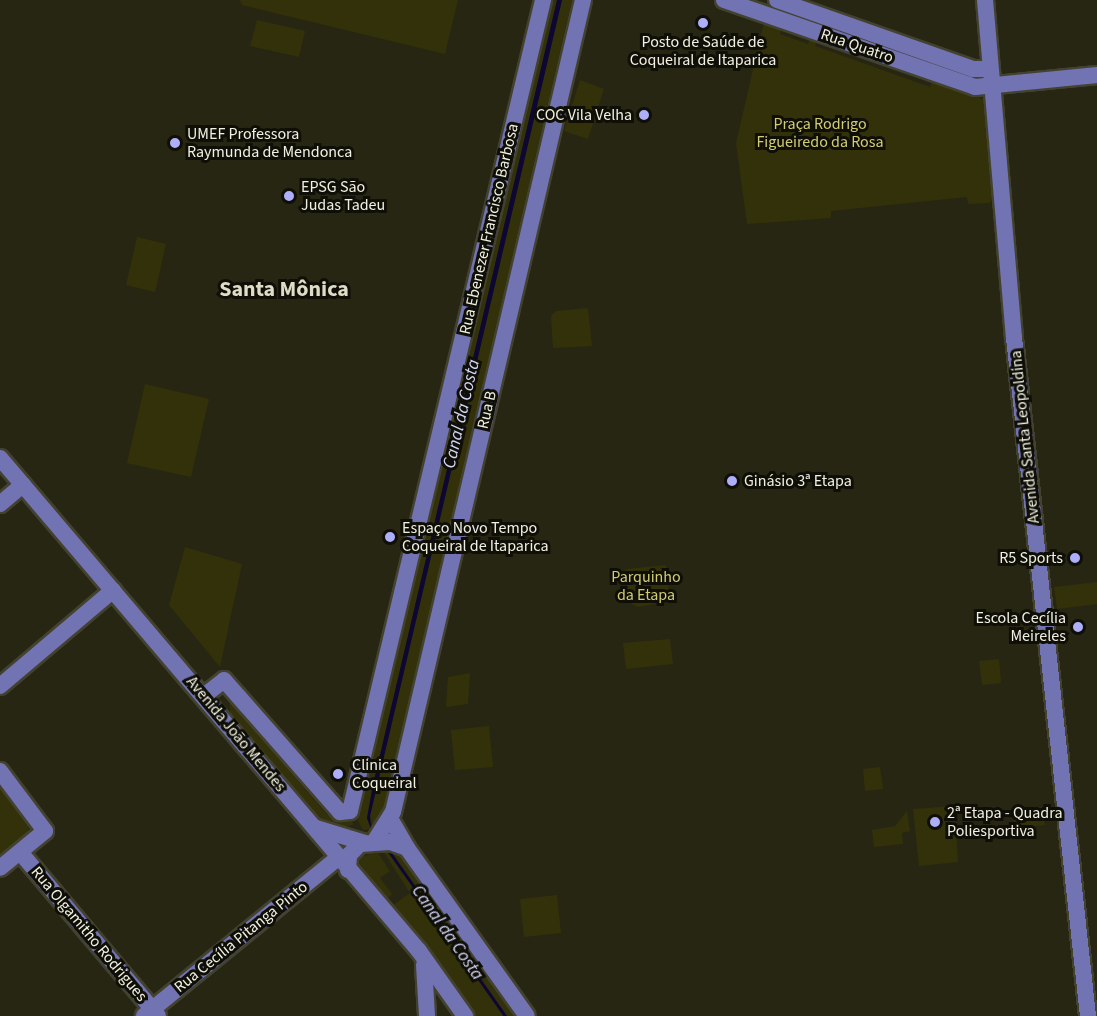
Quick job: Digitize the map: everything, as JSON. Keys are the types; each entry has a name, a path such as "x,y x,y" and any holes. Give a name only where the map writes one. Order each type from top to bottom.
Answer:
{"main road":[{"name":"Rua Ebenezer Francisco Barbosa","path":"205,695 224,680 340,812 352,808 543,0"},
{"name":"Rua B","path":"391,820 583,0"},
{"name":"Rua Quatro","path":"724,0 881,46 922,51 991,77"},
{"name":"Rua Quatro","path":"777,0 881,46 917,67 972,86 991,77"},
{"name":"Avenida Santa Leopoldina","path":"985,0 1014,338 1088,1016"},
{"path":"917,67 922,51"},
{"path":"991,77 1097,75"},
{"name":"Avenida João Mendes","path":"0,458 205,695 343,864 419,951 465,1016"},
{"path":"0,504 23,485"},
{"path":"0,686 113,590"},
{"path":"0,771 45,831 0,868"},
{"path":"343,864 351,850 370,843 391,820 407,848 527,1016"},
{"path":"308,822 334,837 370,843 394,842 407,848"},
{"name":"Rua Olgamitho Rodrigues","path":"20,852 152,1014"},
{"name":"Rua Cecília Pitanga Pinto","path":"152,1014 343,864"},
{"path":"424,966 427,1016"}],"green space":[{"path":"240,0 458,0 445,54 242,5"},
{"path":"550,0 557,0 373,785 367,818 371,829 363,830 358,821 374,755 371,750"},
{"path":"562,0 572,0 383,813 373,828 370,816"},
{"path":"257,20 305,31 299,57 250,46"},
{"name":"Praça Rodrigo Figueiredo da Rosa","path":"764,22 782,27 780,34 808,44 810,37 817,40 815,46 930,87 932,80 983,99 995,198 989,203 968,204 967,197 831,211 831,218 747,224 736,143"},
{"path":"580,80 604,89 588,139 564,131"},
{"path":"137,237 166,244 155,292 126,285"},
{"path":"588,308 592,346 553,348 551,316 556,311"},
{"path":"145,384 209,399 191,477 127,463"},
{"path":"185,547 242,564 220,667 169,605"},
{"name":"Parquinho da Etapa","path":"666,565 669,592 665,602 638,607 632,604 627,597 626,569"},
{"path":"1097,582 1097,604 1057,609 1054,587"},
{"path":"670,639 673,664 626,669 623,643"},
{"path":"999,659 1001,683 982,685 979,661"},
{"path":"470,673 468,704 446,707 448,677"},
{"path":"230,696 233,705 288,764 286,767 327,815 352,817 353,825 340,828 318,818 230,712"},
{"path":"489,726 493,767 455,770 451,730"},
{"path":"880,767 883,789 865,791 863,769"},
{"path":"0,780 29,826 27,838 0,862"},
{"path":"954,806 958,862 919,866 913,809"},
{"path":"1042,807 1045,825 1015,828 1013,811"},
{"path":"907,811 910,831 902,833 903,844 874,847 872,830 895,826"},
{"path":"391,850 399,853 515,1016 476,1016 428,946 392,906 410,893 383,851"},
{"path":"378,853 390,871 380,878 392,894 387,899 356,864 358,857"},
{"path":"557,895 561,933 524,937 520,899"}],"water":[{"path":"557,0 562,0 370,816 371,829 367,818 373,785"}],"waterway":[{"name":"Canal da Costa","path":"388,850 505,1016"}],"place":[{"name":"Posto de Saúde de Coqueiral de Itaparica","path":"703,23"},
{"name":"COC Vila Velha","path":"644,115"},
{"name":"UMEF Professora Raymunda de Mendonca","path":"175,143"},
{"name":"EPSG São Judas Tadeu","path":"289,196"},
{"name":"Ginásio 3ª Etapa","path":"732,481"},
{"name":"Espaço Novo Tempo Coqueiral de Itaparica","path":"390,537"},
{"name":"R5 Sports","path":"1075,558"},
{"name":"Escola Cecília Meireles","path":"1078,627"},
{"name":"Clinica Coqueiral","path":"338,774"},
{"name":"2ª Etapa - Quadra Poliesportiva","path":"935,822"}],"district":[{"name":"Santa Mônica","path":"284,290"}]}
